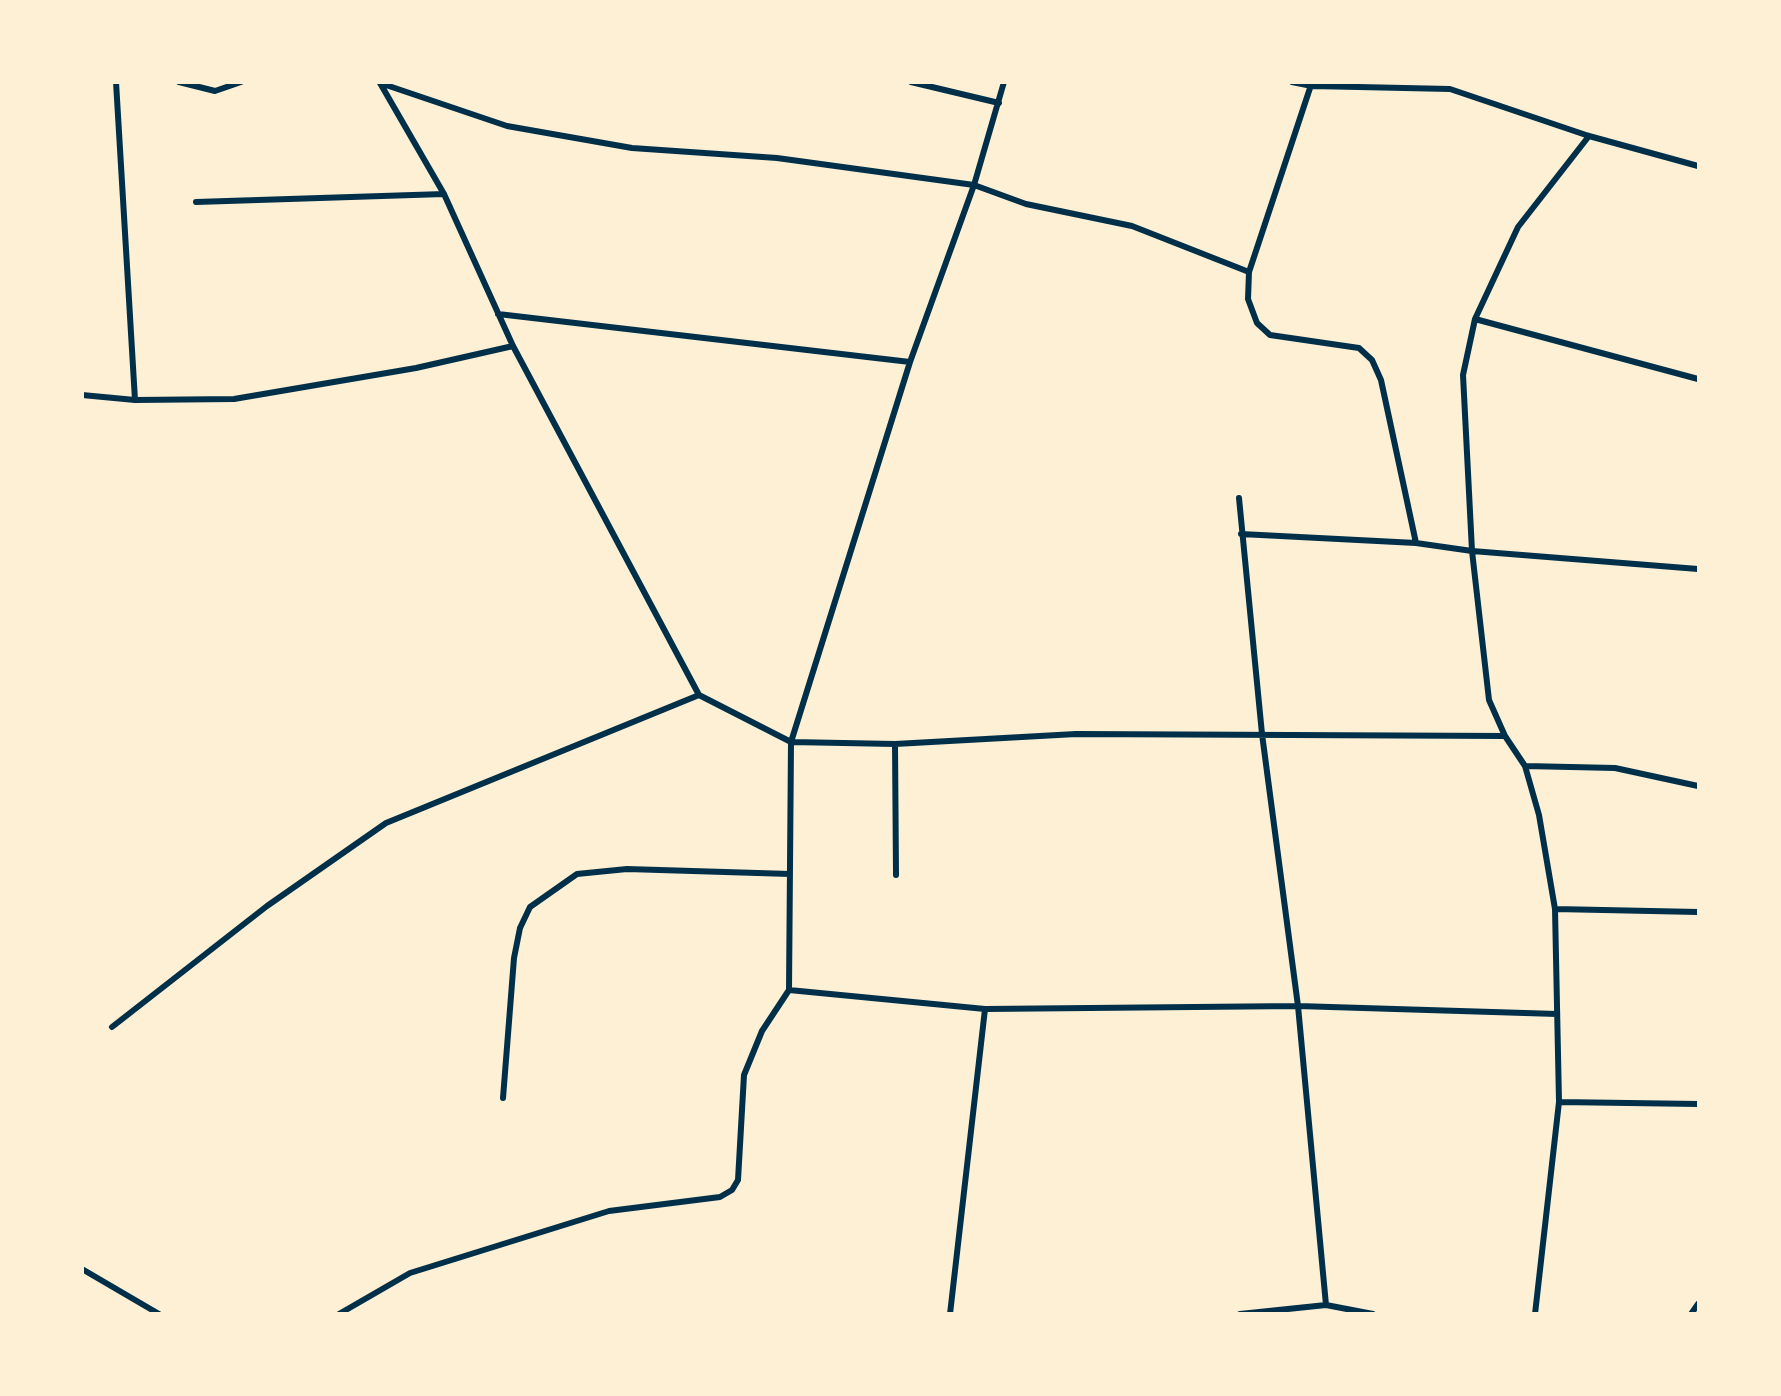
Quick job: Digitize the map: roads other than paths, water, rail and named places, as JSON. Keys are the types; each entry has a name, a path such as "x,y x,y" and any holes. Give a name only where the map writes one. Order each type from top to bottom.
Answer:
{"street":[{"path":"116,82 135,400"},
{"path":"179,82 215,91 241,82"},
{"path":"911,82 999,103"},
{"path":"339,1314 410,1273 609,1211 720,1197 732,1190 738,1180 744,1075 762,1031 789,990 791,742 910,362 974,185 1004,82"},
{"path":"1292,82 1450,89 1589,135 1698,166"},
{"path":"380,83 507,126 621,146 777,158 974,185 1026,204 1132,226 1249,272"},
{"path":"380,83 444,194 513,346 699,695 791,742 895,744 1076,734 1505,736"},
{"path":"1312,84 1249,272 1248,299 1257,322 1270,336 1359,348 1372,360 1381,380 1416,543"},
{"path":"1535,1314 1559,1102 1555,909 1539,815 1526,766 1505,736 1489,700 1473,551 1464,375 1474,319 1518,227 1589,135"},
{"path":"196,202 444,194"},
{"path":"498,314 910,362"},
{"path":"1474,319 1698,379"},
{"path":"82,395 135,400 234,399 416,368 513,346"},
{"path":"1239,498 1262,734 1298,1006 1326,1305"},
{"path":"1241,534 1416,543 1473,551 1698,568"},
{"path":"112,1028 267,906 386,823 699,695"},
{"path":"895,744 896,874"},
{"path":"1526,766 1615,768 1698,786"},
{"path":"503,1098 514,958 520,928 530,908 538,901 577,874 627,868 790,874"},
{"path":"1555,909 1698,912"},
{"path":"789,990 985,1009 1298,1006 1557,1014"},
{"path":"950,1314 985,1009"},
{"path":"1559,1102 1698,1104"},
{"path":"82,1269 159,1314"},
{"path":"1691,1314 1698,1304"},
{"path":"1240,1314 1326,1305 1372,1314"}]}
